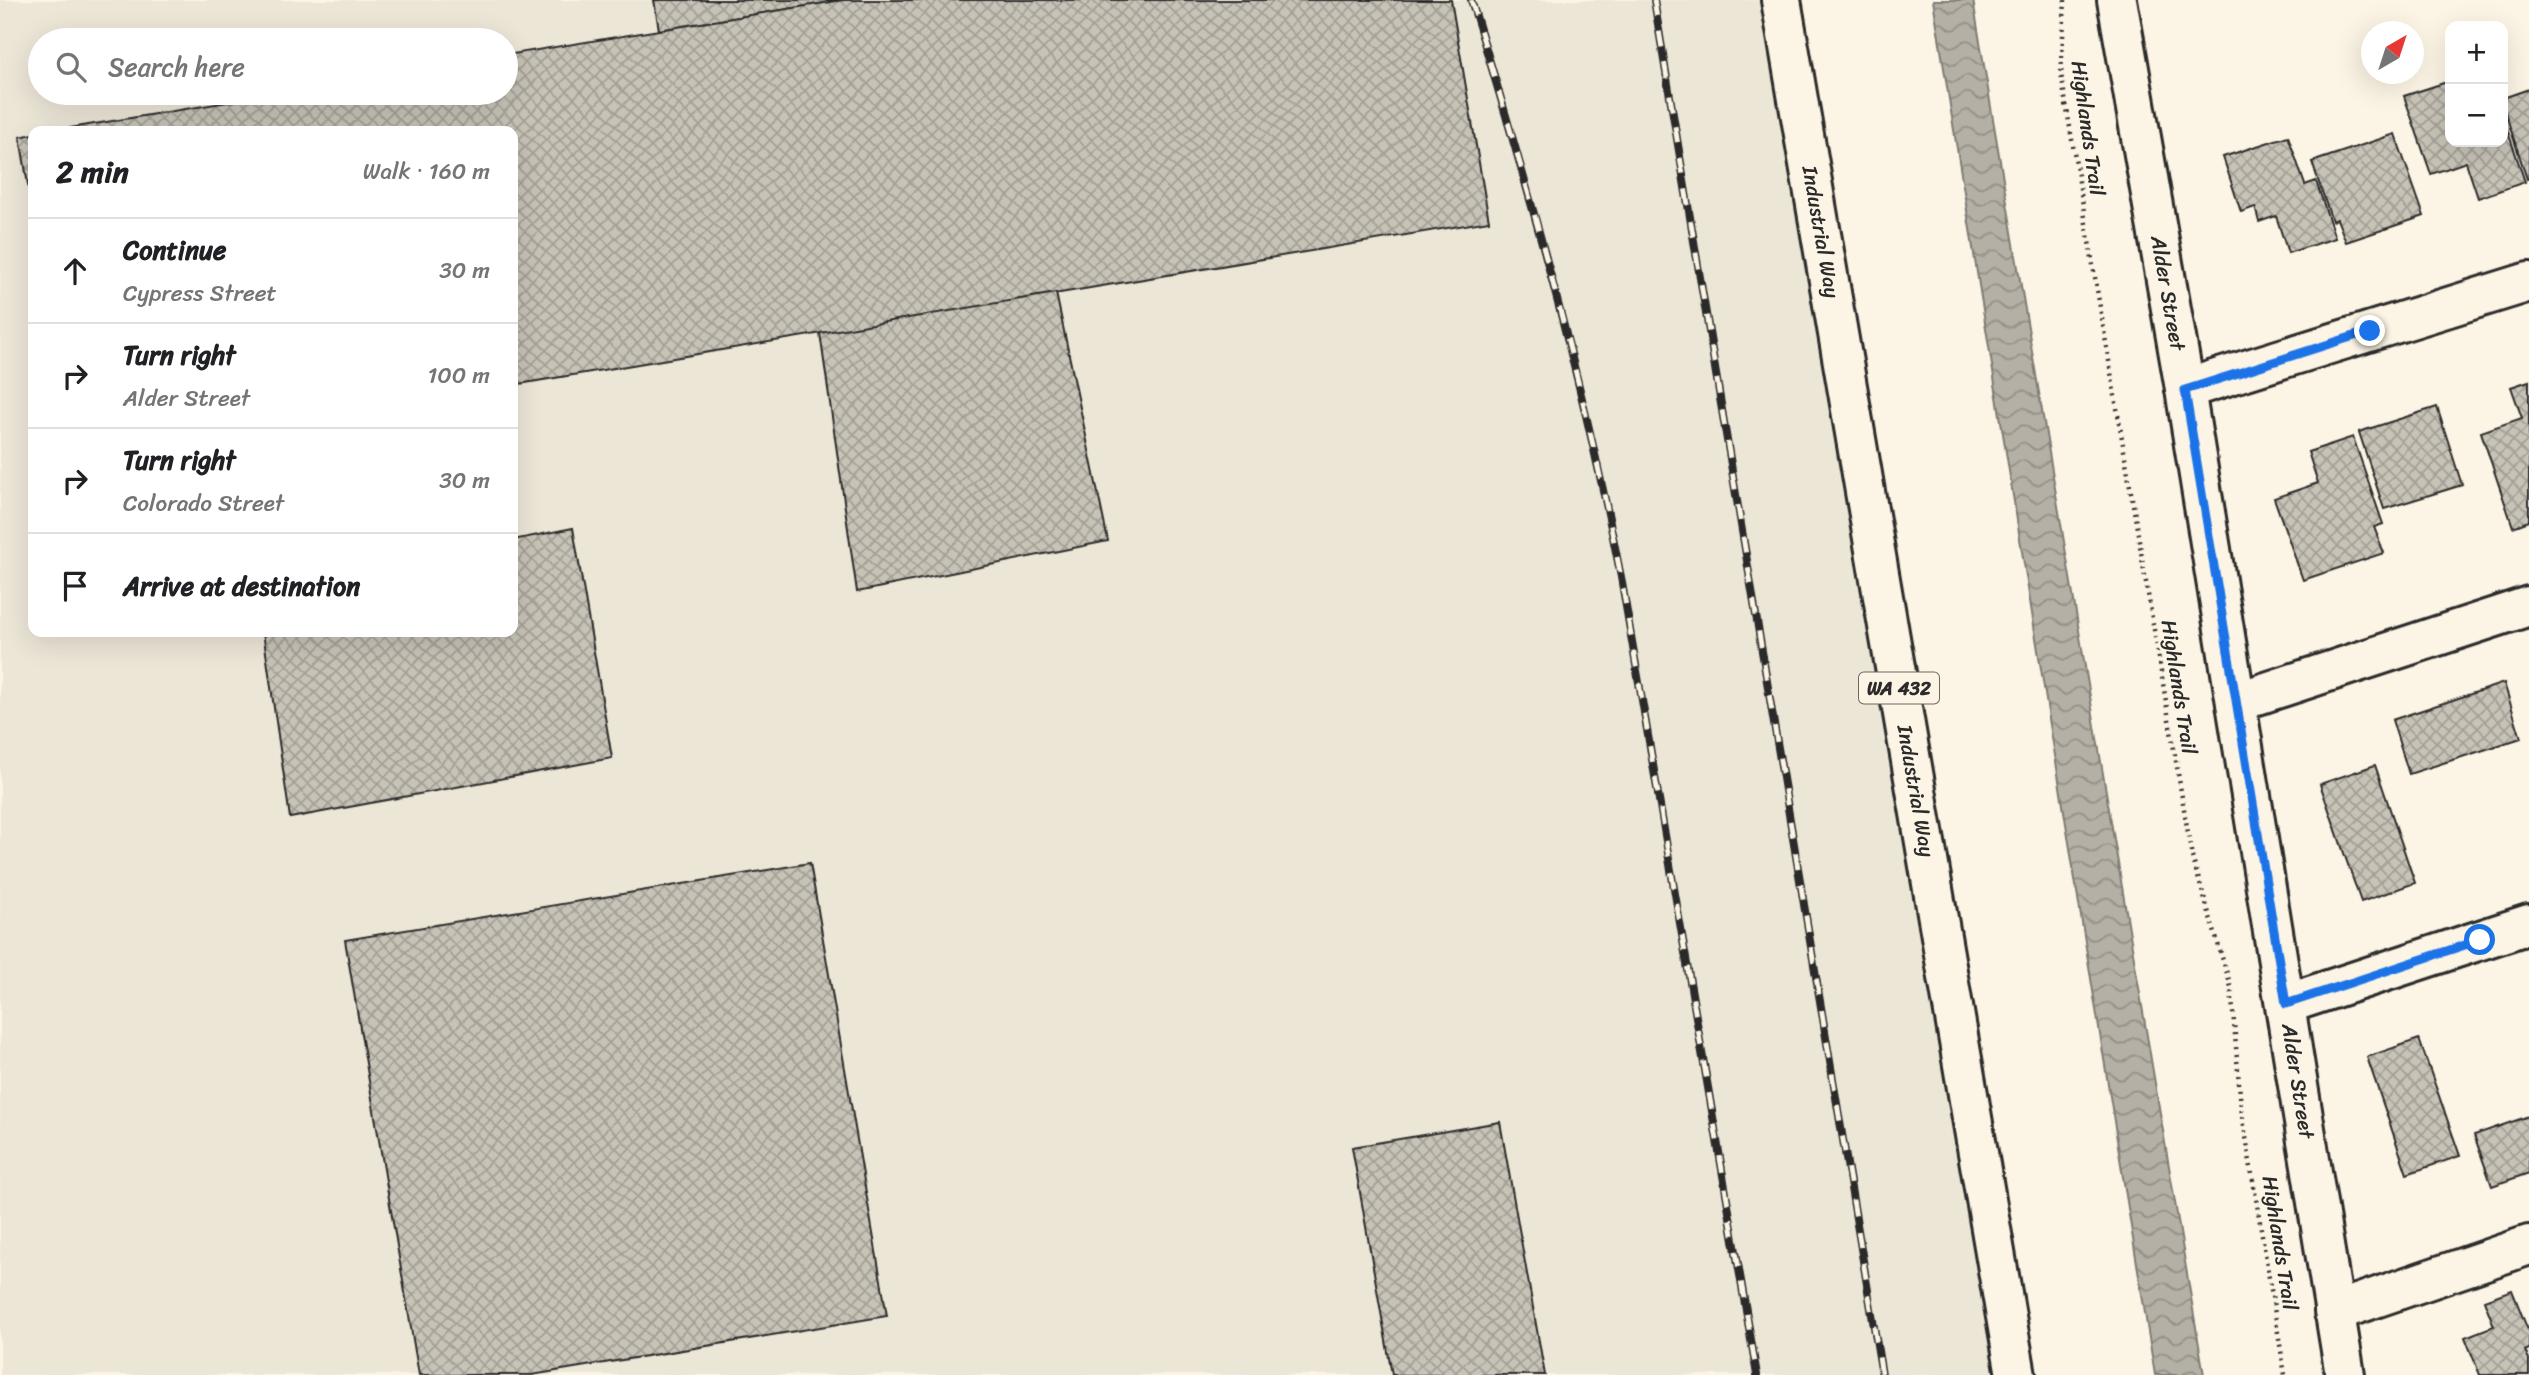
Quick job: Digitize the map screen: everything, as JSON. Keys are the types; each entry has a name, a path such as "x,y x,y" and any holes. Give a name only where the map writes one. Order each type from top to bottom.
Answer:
{"street":[{"name":"Industrial Way","path":"1781,0 2017,1375"},
{"name":"Alder Street","path":"2117,0 2185,390 2345,1375"},
{"path":"2185,390 2529,282"},
{"path":"2236,702 2529,606"},
{"path":"2286,1004 2529,924"},
{"path":"2334,1312 2529,1245"}],"path":[{"name":"Highlands Trail","path":"2065,0 2061,74 2192,857 2231,987 2241,1107 2285,1375"}],"shaded area":[{"path":"0,0 1777,0 2014,1375 0,1375"}],"water":[{"path":"1933,0 1973,0 2204,1375 2155,1375"}],"building":[{"path":"654,0 843,0 659,30"},
{"path":"843,0 1451,0 1489,221 518,384 518,126 82,126 209,105 518,105 518,53"},
{"path":"2445,83 2445,147 2508,147 2508,132 2525,182 2478,198 2466,162 2431,174 2404,96"},
{"path":"2529,89 2527,179 2508,121 2508,96"},
{"path":"2395,134 2424,216 2346,242 2337,219 2332,221 2312,162"},
{"path":"28,135 28,185 20,137"},
{"path":"2288,136 2305,185 2316,181 2335,238 2288,253 2276,216 2259,222 2255,207 2241,212 2223,157"},
{"path":"1056,293 1108,541 857,592 820,333"},
{"path":"2529,381 2529,521 2513,527 2481,432 2522,418 2511,387"},
{"path":"2437,407 2462,485 2384,509 2359,432"},
{"path":"2353,437 2383,524 2374,527 2384,553 2303,580 2274,498 2318,483 2308,452"},
{"path":"573,528 612,758 290,818 264,637 518,637 518,539"},
{"path":"2504,683 2521,738 2409,774 2392,720"},
{"path":"2375,765 2415,883 2361,902 2320,784"},
{"path":"810,863 887,1316 532,1375 419,1375 345,940"},
{"path":"2419,1039 2460,1156 2407,1174 2367,1057"},
{"path":"2529,1116 2529,1173 2492,1186 2474,1135"},
{"path":"1500,1122 1545,1375 1392,1375 1352,1147"},
{"path":"2512,1290 2529,1333 2529,1349 2525,1351 2529,1360 2529,1375 2480,1375 2465,1337 2494,1326 2484,1300"}],"railway":[{"path":"1471,0 1554,287 1606,504 1621,577 1757,1375"},
{"path":"1654,0 1882,1375"}],"route":[{"path":"2370,331 2185,390 2286,1004 2480,940"}]}
